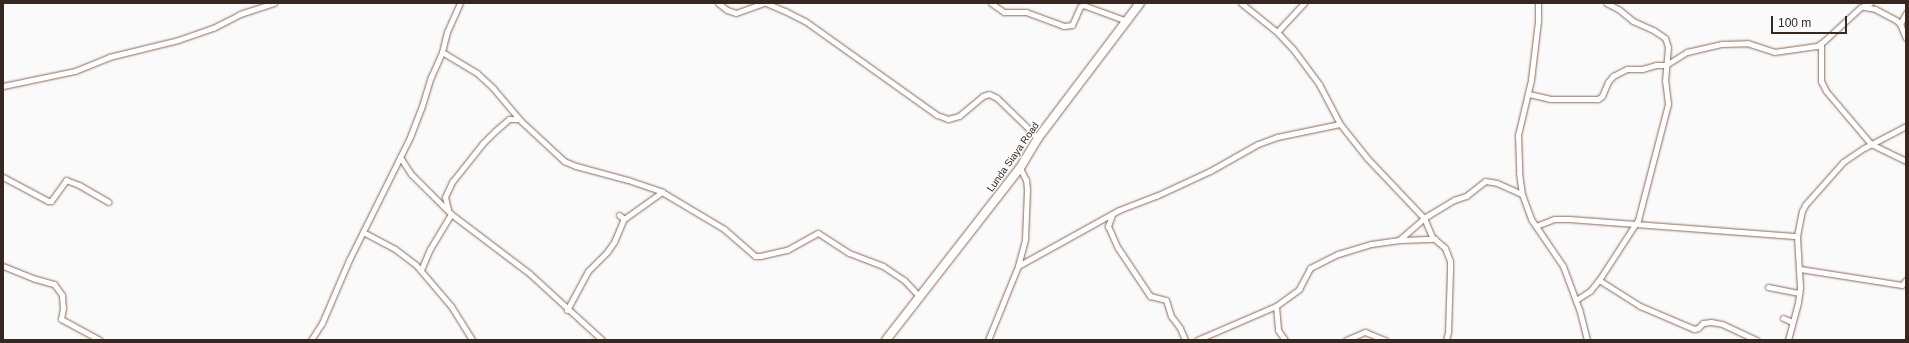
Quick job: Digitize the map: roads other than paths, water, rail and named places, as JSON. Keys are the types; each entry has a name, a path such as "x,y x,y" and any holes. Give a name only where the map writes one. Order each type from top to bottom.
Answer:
{"main road":[{"name":"Lunda Siaya Road","path":"886,340 1020,168 1038,138 1140,3"}],"street":[{"path":"3,86 75,71 109,57 185,38 213,28 240,14 274,3"},
{"path":"312,340 326,315 363,232 416,123 431,77 442,52 447,32 460,3"},
{"path":"718,3 727,10 736,13 763,3 785,10 805,21 937,115 948,119 959,116 983,96 989,94 997,98 1038,138"},
{"path":"991,3 1004,12 1026,12 1064,26 1072,25 1080,6 1083,5 1127,21"},
{"path":"1241,3 1277,32 1320,84 1340,124 1367,158 1424,218 1430,235 1442,245 1450,261 1450,296 1446,340"},
{"path":"1277,32 1304,3"},
{"path":"1538,3 1538,21 1529,94 1518,135 1518,155 1522,194 1536,226 1563,266 1576,300 1587,340"},
{"path":"1576,300 1590,291 1599,280 1635,225 1644,201 1667,111 1668,97 1665,81 1668,47 1665,38 1653,30 1633,21 1618,9 1606,3"},
{"path":"1529,94 1550,98 1598,99 1602,96 1612,76 1627,69 1642,69 1666,65 1687,52 1722,44 1747,43 1774,52 1817,46 1863,5 1870,3"},
{"path":"1863,5 1875,9 1900,24 1906,38"},
{"path":"1900,24 1906,13"},
{"path":"1821,44 1822,85 1871,144 1906,162"},
{"path":"442,52 477,73 519,119 568,163 628,180 662,192 724,229 755,256 787,250 818,233 849,253 883,266 904,280 920,297"},
{"path":"421,270 430,249 450,213 445,197 452,182 483,143 494,132 509,119 519,119"},
{"path":"1018,266 1119,210 1156,196 1210,171 1258,144 1283,136 1340,124"},
{"path":"1788,340 1799,293 1800,269 1797,236 1802,211 1805,205 1843,162 1871,144 1906,126"},
{"path":"400,157 411,174 450,213 530,274 602,340"},
{"path":"988,340 1018,266 1025,239 1027,189 1026,180 1020,168"},
{"path":"3,177 48,201 51,201 66,180 79,185 109,202"},
{"path":"1399,240 1424,218 1454,200 1466,196 1488,180 1522,194"},
{"path":"568,310 588,271 614,242 624,219 662,192"},
{"path":"1119,210 1110,216 1108,220 1108,226 1111,234 1150,296 1166,300 1171,316 1180,328 1184,340"},
{"path":"619,215 624,219"},
{"path":"1536,226 1542,222 1560,218 1635,225 1705,228 1797,236"},
{"path":"363,232 395,249 421,270 454,310 472,340"},
{"path":"1196,340 1276,306 1300,289 1307,273 1314,266 1356,248 1399,240 1434,239"},
{"path":"3,266 36,279 54,284 62,295 63,308 61,319 100,340"},
{"path":"1800,269 1902,285 1906,280"},
{"path":"1599,280 1640,306 1694,329 1698,328 1703,323 1711,322 1722,324 1756,340"},
{"path":"1768,287 1799,293"},
{"path":"1276,306 1278,330 1285,340"},
{"path":"1783,318 1792,322"},
{"path":"1346,340 1365,332 1385,340"}]}
